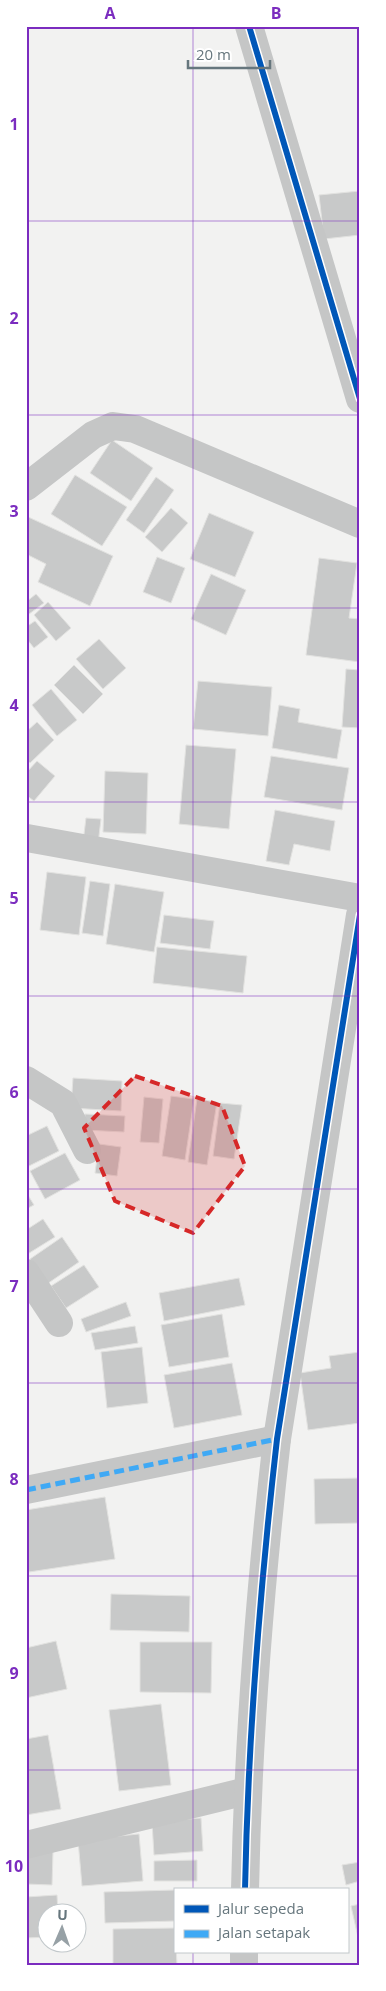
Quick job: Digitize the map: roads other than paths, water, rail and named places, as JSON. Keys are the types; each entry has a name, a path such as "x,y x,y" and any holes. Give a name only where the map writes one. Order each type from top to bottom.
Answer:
{"street":[{"path":"249,26 360,399"},
{"path":"26,487 93,435 114,426 134,429 360,524"},
{"path":"27,840 360,898"},
{"path":"245,1888 247,1791 269,1510 277,1439 360,915"},
{"path":"26,1080 63,1103 87,1150"},
{"path":"26,1273 59,1323"},
{"path":"26,1490 277,1439"},
{"path":"26,1845 247,1791"}]}
